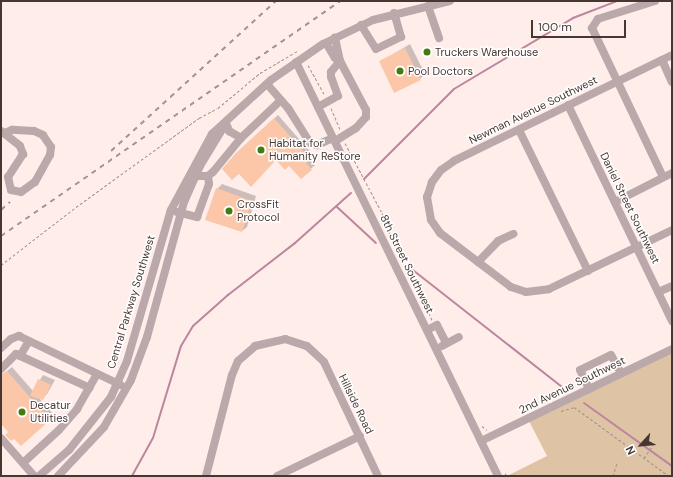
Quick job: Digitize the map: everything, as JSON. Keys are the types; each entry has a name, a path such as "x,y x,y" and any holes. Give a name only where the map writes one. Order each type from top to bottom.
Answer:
{"street":[{"name":"Central Parkway Southwest","path":"39,476 81,436 101,412 117,383 127,361 171,210 212,134 226,123 267,84 296,62 326,43 360,25 394,13 450,1"},
{"path":"654,1 598,19 593,23 592,28 616,82 664,177"},
{"path":"428,6 439,38"},
{"path":"360,25 376,49 402,37 394,13"},
{"path":"267,84 281,100 310,143 317,145 342,136 362,123 366,110 340,61 335,38"},
{"path":"326,43 334,58 340,61"},
{"name":"Newman Avenue Southwest","path":"478,262 440,233 431,220 427,205 432,182 441,170 454,161 672,55"},
{"path":"662,60 672,82"},
{"path":"318,107 338,96 330,77 331,72 340,61"},
{"name":"8th Street Southwest","path":"296,62 362,196 430,328 436,349 498,476"},
{"path":"171,210 181,214 198,217 209,184 208,176 241,138 281,100"},
{"name":"Daniel Street Southwest","path":"568,105 672,321"},
{"name":"Central Parkway Southwest","path":"58,476 104,426 127,388 147,337 181,214 196,176 226,123"},
{"path":"226,123 229,131 241,138"},
{"path":"12,130 34,131 43,134 51,147 50,155 35,182 21,192 11,190 8,177 23,154 20,146 3,132 12,130"},
{"path":"519,130 588,271"},
{"path":"615,202 672,173"},
{"path":"196,176 208,176"},
{"path":"513,234 498,241 478,262 511,287 526,292 549,289 672,230"},
{"path":"658,292 672,286"},
{"path":"430,328 437,326 446,343"},
{"path":"1,348 11,339 19,336 127,388"},
{"path":"436,349 458,337"},
{"path":"20,356 29,341"},
{"name":"Hillside Road","path":"206,476 232,375 238,361 255,346 270,341 293,341 307,346 324,362 378,476"},
{"name":"2nd Avenue Southwest","path":"481,441 672,349"},
{"path":"1,369 16,354 90,388"},
{"path":"589,389 580,370 611,354 621,373"},
{"path":"24,462 59,430 77,409 97,374"},
{"path":"278,476 360,436"},
{"path":"1,438 24,462 34,476"}],"path":[{"path":"1,265 76,207 199,118 218,108 260,73 299,50"},
{"path":"308,65 328,102 366,187 382,213 394,246"},
{"path":"408,276 414,281 430,328"},
{"path":"556,413 574,407 669,476"},
{"path":"478,422 488,432"},
{"path":"644,459 653,445"},
{"path":"613,476 618,462"}],"shaded area":[{"path":"672,352 672,476 507,476 547,456 529,421"}],"building":[{"name":"Pool Doctors","path":"405,48 421,80 394,93 379,61"},
{"name":"Habitat for Humanity ReStore","path":"274,118 310,159 306,163 312,170 301,179 289,166 285,170 276,160 251,187 239,174 232,180 222,169 236,153"},
{"name":"CrossFit Protocol","path":"216,188 252,201 242,232 205,220"},
{"name":"Decatur Utilities","path":"7,371 50,420 21,446 14,439 11,441 5,435 8,432 1,424 1,374"},
{"path":"38,379 51,385 43,400 30,396"}],"waterway":[{"path":"364,179 454,89 573,18 617,1"},
{"path":"132,476 153,438 181,346 193,326 228,295 295,243 351,193"},
{"path":"337,207 376,243"},
{"path":"409,267 566,390"},
{"path":"584,403 672,466"}],"railway":[{"path":"111,151 276,1"},
{"path":"1,236 341,1"},
{"path":"1,210 10,202"}],"place":[{"name":"Truckers Warehouse","path":"427,52"},
{"name":"Pool Doctors","path":"400,71"},
{"name":"Habitat for Humanity ReStore","path":"261,150"},
{"name":"CrossFit Protocol","path":"229,211"},
{"name":"Decatur Utilities","path":"22,412"}]}
